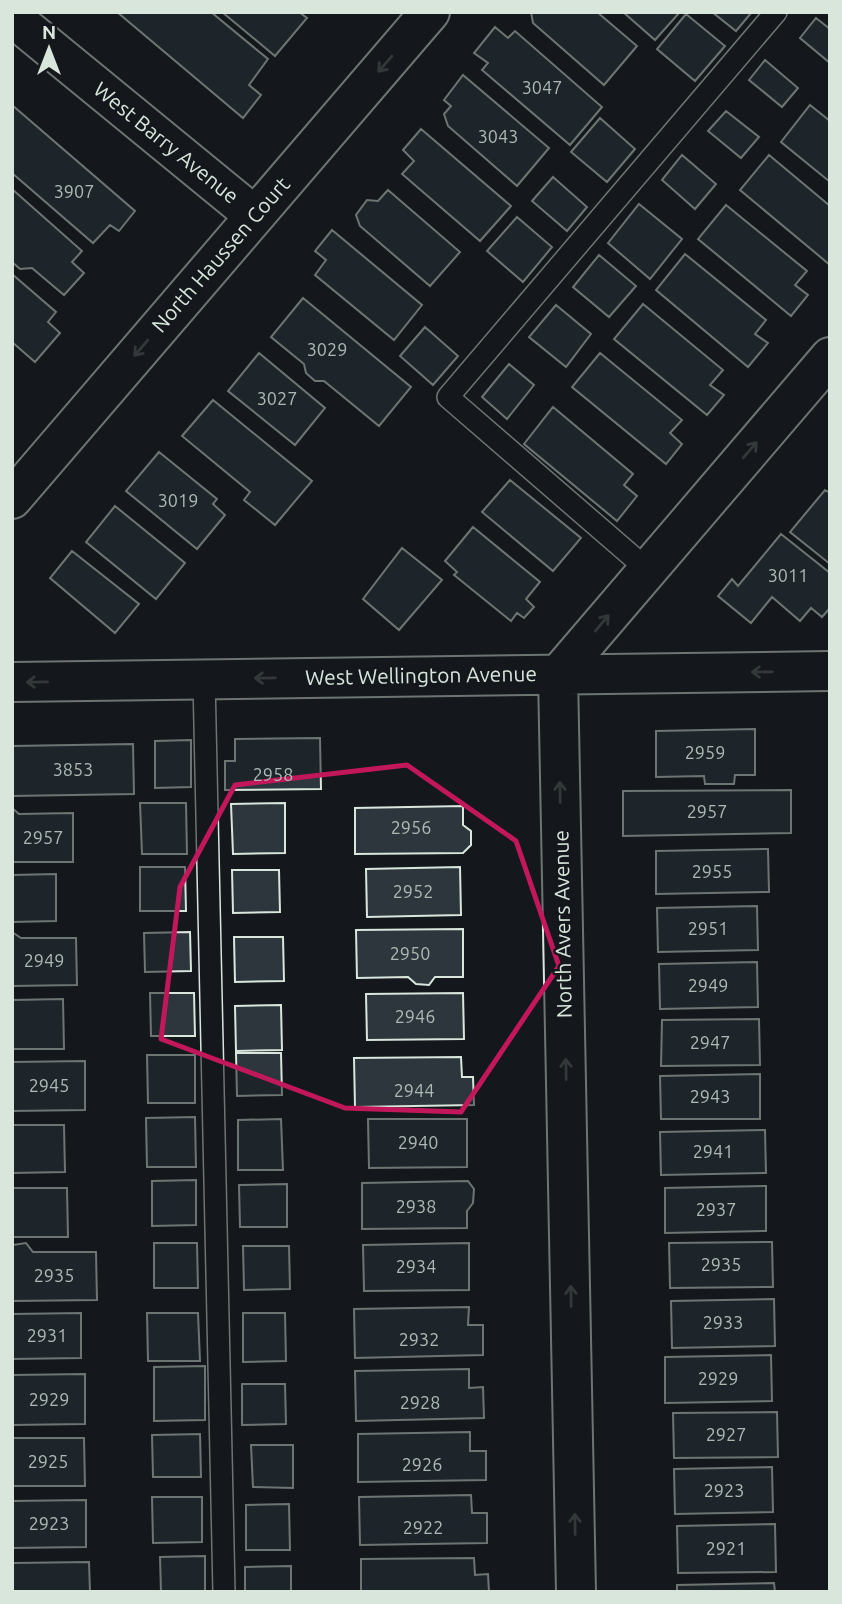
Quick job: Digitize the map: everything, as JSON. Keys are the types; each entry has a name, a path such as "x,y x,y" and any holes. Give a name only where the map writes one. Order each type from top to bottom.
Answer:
{"street":[{"name":"North Haussen Court","path":"12,499 430,12"},
{"name":"West Barry Avenue","path":"12,17 255,216"},
{"path":"558,675 830,357"},
{"name":"West Wellington Avenue","path":"12,682 830,671"},
{"name":"North Avers Avenue","path":"558,675 576,1592"}],"lane":[{"path":"648,570 447,397 776,12"},
{"path":"204,679 224,1592"}],"highlighted area":[{"path":"407,765 516,841 559,966 461,1112 345,1108 161,1039 180,887 235,785"}],"building":[{"path":"117,12 211,12 268,59 249,85 261,95 243,118"},
{"path":"222,12 299,12 307,18 275,56"},
{"path":"531,12 597,12 637,46 604,85 533,23"},
{"path":"623,12 680,12 655,40"},
{"path":"712,12 752,12 736,31"},
{"path":"686,14 725,46 695,81 657,49"},
{"path":"816,18 830,29 830,63 800,38"},
{"path":"495,27 508,38 515,31 602,107 570,145 482,70 488,63 474,53"},
{"path":"765,60 798,88 782,107 749,80"},
{"path":"463,75 549,148 517,186 448,126 444,114 451,106 444,100"},
{"path":"12,105 135,211 119,231 110,225 93,243 12,173"},
{"path":"810,105 830,121 830,182 781,142"},
{"path":"726,111 759,137 741,158 708,131"},
{"path":"600,118 635,149 607,182 571,152"},
{"path":"421,129 511,206 480,241 402,174 414,161 403,150"},
{"path":"682,155 716,184 695,209 662,180"},
{"path":"769,155 830,206 830,265 740,190"},
{"path":"553,177 587,207 567,231 532,201"},
{"path":"12,189 82,251 72,262 84,273 64,295 32,268 20,269 12,262"},
{"path":"388,190 460,252 430,286 360,226 356,215 367,200 378,201"},
{"path":"639,204 682,239 650,279 608,243"},
{"path":"726,205 807,271 795,285 808,295 791,316 698,239"},
{"path":"517,217 552,247 523,282 487,251"},
{"path":"332,230 422,305 394,340 315,275 326,260 315,251"},
{"path":"685,254 766,320 755,334 768,343 748,367 656,290"},
{"path":"599,255 636,286 609,317 573,287"},
{"path":"12,274 56,312 48,322 60,333 35,362 12,342"},
{"path":"303,298 411,387 379,426 324,381 315,381 306,373 304,364 271,337"},
{"path":"643,304 723,370 710,385 724,395 707,415 614,339"},
{"path":"556,305 591,334 566,367 529,337"},
{"path":"425,327 458,356 433,385 400,356"},
{"path":"259,353 325,408 295,445 228,391"},
{"path":"600,353 682,420 670,433 682,444 666,464 572,387"},
{"path":"509,364 534,385 507,419 482,397"},
{"path":"213,400 312,481 275,525 244,500 250,492 182,436"},
{"path":"553,407 633,474 624,485 637,496 617,521 524,444"},
{"path":"159,452 217,499 213,504 225,515 197,549 126,491"},
{"path":"510,480 581,538 553,571 482,512"},
{"path":"825,490 830,493 830,564 790,532"},
{"path":"115,506 185,563 156,599 86,542"},
{"path":"473,527 540,582 526,599 534,607 524,618 517,613 511,621 454,575 457,572 445,561"},
{"path":"781,534 830,573 830,608 822,617 811,608 800,621 772,597 751,623 718,596 732,579 738,586"},
{"path":"402,548 442,580 399,630 363,599"},
{"path":"72,551 139,604 115,633 50,578"},
{"path":"755,729 755,775 735,775 734,784 705,784 704,776 656,777 656,731"},
{"path":"320,738 321,789 225,790 225,761 235,761 235,739"},
{"path":"191,740 191,787 155,788 155,741"},
{"path":"133,744 134,794 12,796 12,746"},
{"path":"791,790 791,833 623,836 623,791"},
{"path":"140,803 186,803 187,854 142,854"},
{"path":"285,803 285,853 233,854 231,804"},
{"path":"463,806 463,825 471,831 471,845 463,853 355,854 355,808"},
{"path":"12,808 19,814 73,813 73,862 12,862"},
{"path":"768,849 769,892 656,894 656,851"},
{"path":"140,867 185,867 186,911 140,911"},
{"path":"460,867 461,915 367,917 366,869"},
{"path":"232,870 279,870 280,912 233,913"},
{"path":"56,874 56,921 12,922 12,875"},
{"path":"757,906 758,950 658,952 657,908"},
{"path":"463,929 463,977 435,977 429,985 416,984 408,977 357,978 356,930"},
{"path":"12,932 21,938 76,938 77,985 12,986"},
{"path":"190,932 191,971 145,972 144,933"},
{"path":"234,937 283,937 284,981 235,982"},
{"path":"757,962 758,1007 660,1009 659,964"},
{"path":"150,993 194,993 195,1036 151,1036"},
{"path":"463,993 464,1039 367,1040 366,994"},
{"path":"63,999 64,1049 12,1049 12,1000"},
{"path":"281,1005 282,1050 236,1051 235,1006"},
{"path":"759,1019 760,1065 661,1066 662,1020"},
{"path":"236,1053 281,1053 282,1095 237,1096"},
{"path":"147,1055 195,1055 195,1103 148,1103"},
{"path":"461,1057 462,1077 473,1077 474,1105 355,1107 354,1058"},
{"path":"85,1061 85,1110 12,1111 12,1062"},
{"path":"760,1074 760,1119 661,1119 660,1076"},
{"path":"195,1117 196,1167 147,1167 146,1118"},
{"path":"281,1119 283,1170 238,1170 238,1120"},
{"path":"368,1119 467,1119 467,1167 369,1168"},
{"path":"12,1125 64,1125 65,1172 12,1173"},
{"path":"765,1130 766,1173 661,1175 660,1132"},
{"path":"196,1180 196,1225 152,1226 152,1181"},
{"path":"468,1181 474,1189 473,1203 467,1211 467,1228 362,1229 362,1183"},
{"path":"287,1184 287,1227 240,1227 239,1185"},
{"path":"766,1186 766,1231 665,1233 665,1188"},
{"path":"12,1188 67,1188 68,1237 12,1237"},
{"path":"772,1242 773,1287 670,1288 669,1243"},
{"path":"26,1243 33,1252 96,1252 97,1300 12,1301 12,1245"},
{"path":"154,1243 197,1243 198,1288 154,1288"},
{"path":"469,1243 469,1290 364,1291 363,1245"},
{"path":"243,1246 289,1246 290,1289 244,1290"},
{"path":"774,1299 775,1346 672,1348 671,1301"},
{"path":"469,1307 468,1325 483,1325 483,1355 355,1358 354,1309"},
{"path":"81,1313 81,1358 12,1359 12,1314"},
{"path":"147,1313 198,1313 200,1361 148,1361"},
{"path":"243,1313 285,1313 286,1361 243,1362"},
{"path":"771,1355 772,1401 665,1403 665,1357"},
{"path":"205,1366 205,1420 154,1421 154,1367"},
{"path":"469,1369 469,1388 483,1387 484,1418 356,1421 355,1371"},
{"path":"85,1374 85,1424 12,1425 12,1375"},
{"path":"242,1384 285,1384 286,1424 242,1425"},
{"path":"777,1412 778,1457 674,1458 673,1413"},
{"path":"470,1432 470,1451 486,1451 486,1480 358,1482 358,1434"},
{"path":"200,1434 201,1477 153,1477 152,1435"},
{"path":"12,1438 84,1438 85,1486 12,1486"},
{"path":"251,1445 293,1445 293,1488 253,1487"},
{"path":"772,1467 773,1512 675,1514 674,1469"},
{"path":"471,1495 472,1513 487,1513 487,1543 360,1545 359,1497"},
{"path":"152,1497 202,1497 202,1542 153,1543"},
{"path":"86,1500 86,1547 12,1548 12,1501"},
{"path":"289,1504 290,1550 246,1550 246,1505"},
{"path":"775,1524 776,1572 678,1573 677,1526"},
{"path":"205,1556 205,1592 161,1592 160,1557"},
{"path":"474,1558 475,1575 488,1574 489,1592 361,1592 361,1559"},
{"path":"89,1562 90,1592 12,1592 12,1563"},
{"path":"291,1566 291,1592 245,1592 245,1567"},
{"path":"774,1583 775,1592 677,1592 677,1585"}]}
